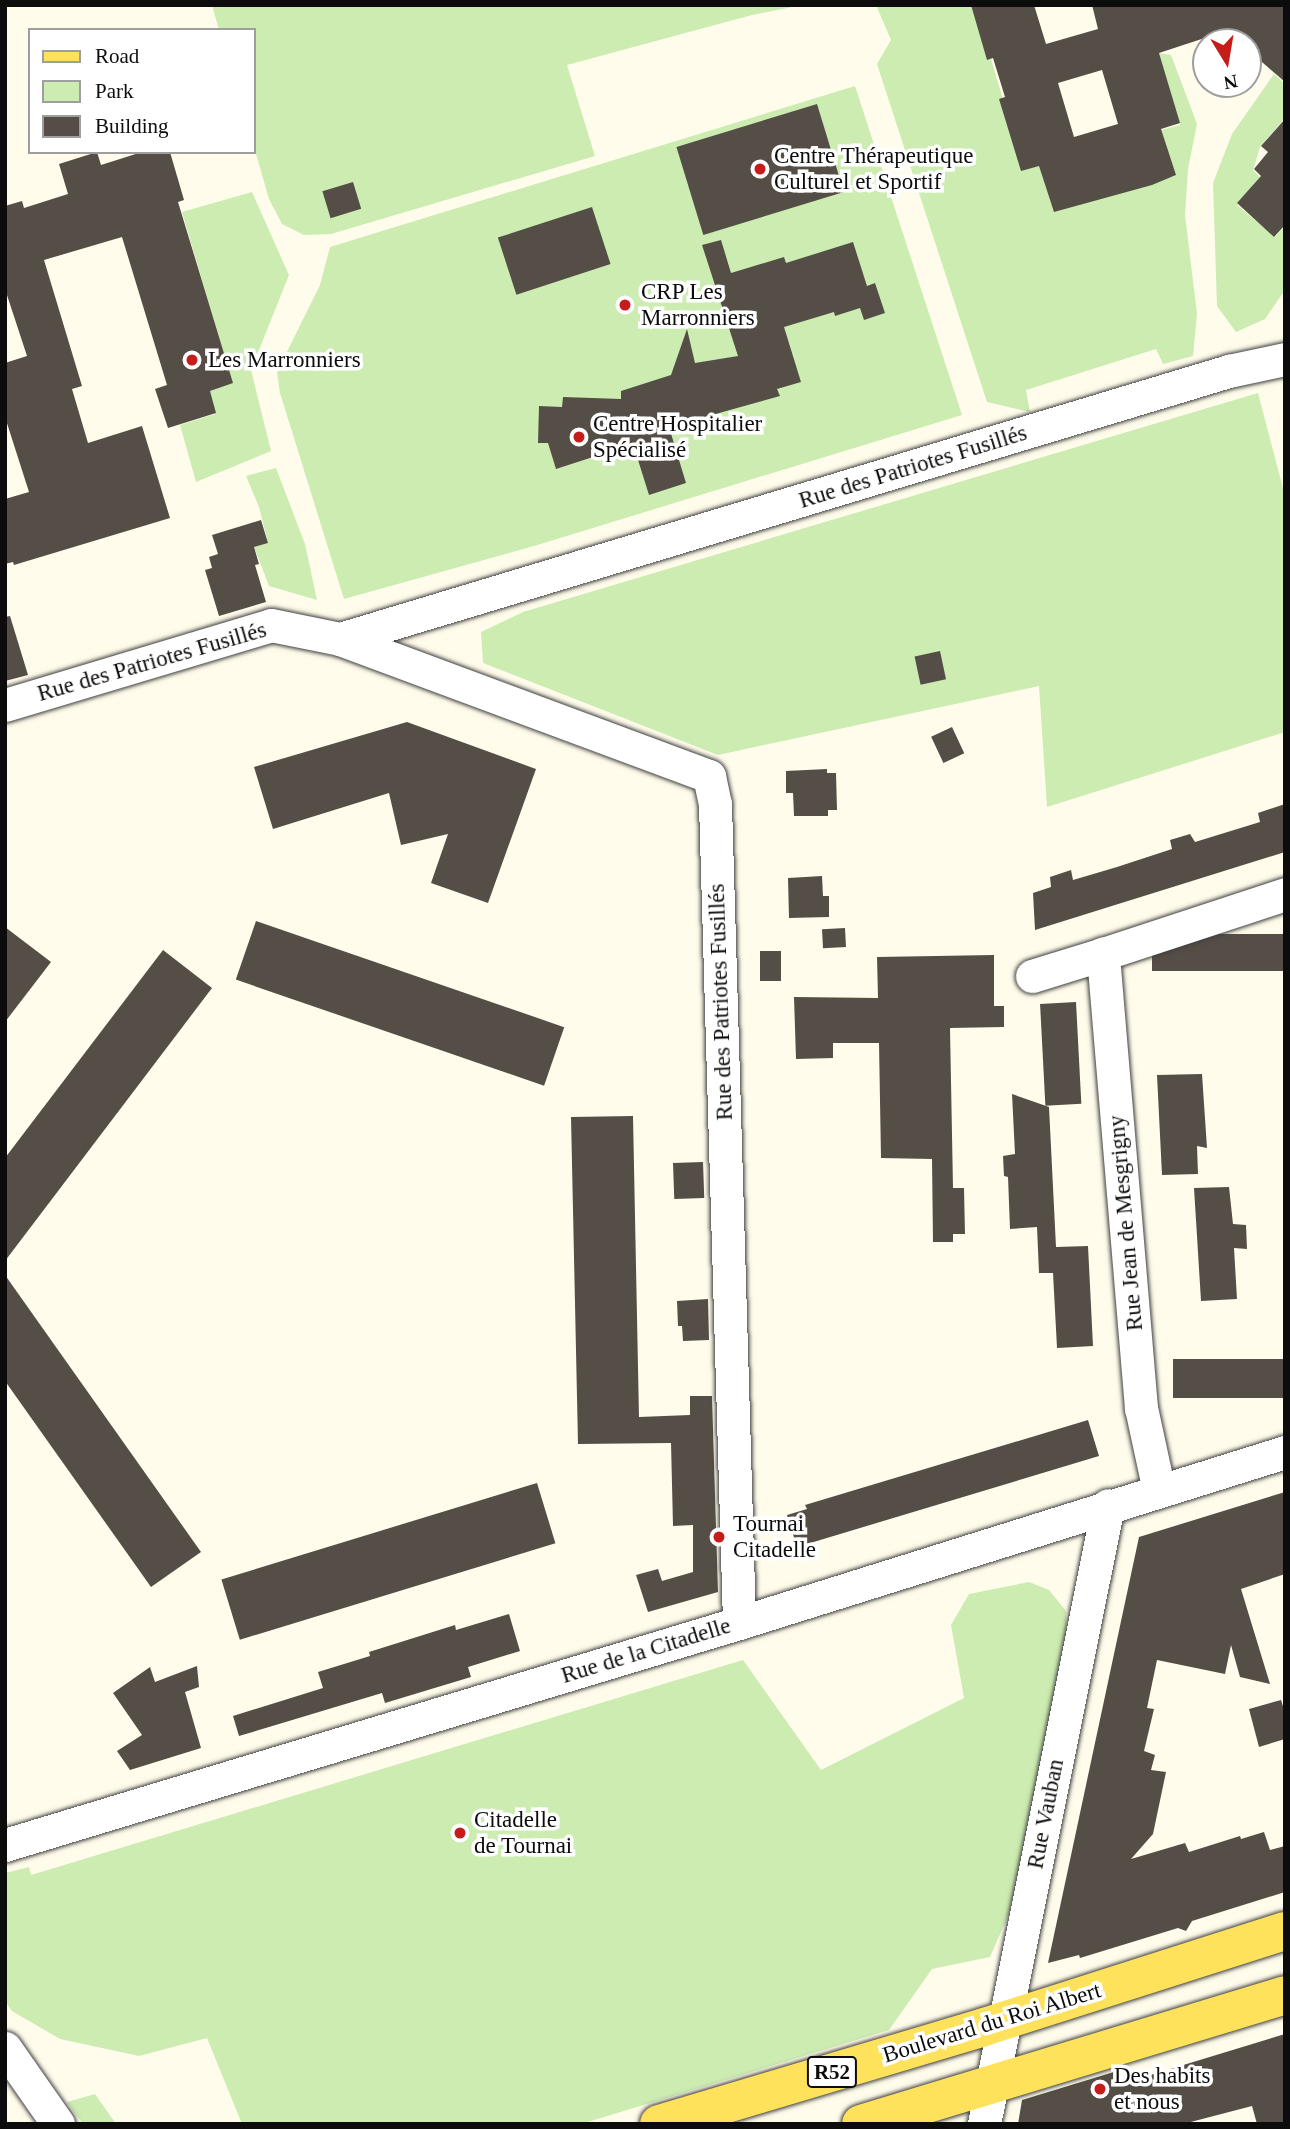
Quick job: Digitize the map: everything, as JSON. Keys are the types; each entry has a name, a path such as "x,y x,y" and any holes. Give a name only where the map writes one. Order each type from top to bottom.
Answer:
{"main road":[{"name":"Boulevard du Roi Albert","path":"659,2124 1004,2020 1285,1931"},
{"name":"R52","path":"861,2124 1285,1995"}],"street":[{"name":"Rue des Patriotes Fusillés","path":"341,639 1228,371 1285,359"},
{"name":"Rue des Patriotes Fusillés","path":"5,705 271,625 341,639 709,776 715,804 739,1623"},
{"path":"1032,976 1285,894"},
{"name":"Rue Jean de Mesgrigny","path":"1102,954 1141,1408 1159,1491"},
{"name":"Rue de la Citadelle","path":"5,1845 739,1623 1285,1451"},
{"name":"Rue Vauban","path":"984,2124 1108,1505"},
{"path":"5,2048 58,2124"}],"green space":[{"path":"212,5 802,5 752,15 567,65 595,156 331,234 304,235 282,224 269,199 256,154 256,28 218,28"},
{"path":"876,5 975,5 1023,167 1044,161 1128,190 1175,176 1161,130 1180,125 1158,53 1171,55 1197,124 1188,169 1185,215 1197,314 1193,356 1163,364 1156,349 1026,390 1030,412 987,402 877,64 891,40"},
{"path":"1274,74 1285,84 1285,118 1260,147 1253,170 1260,177 1237,205 1275,237 1285,226 1285,290 1265,319 1236,332 1217,306 1213,183 1232,134 1257,98 1262,98 1262,91"},
{"path":"855,86 962,415 534,546 344,599 280,393 277,372 320,285 330,247"},
{"path":"252,192 289,275 251,370 271,451 196,482 180,425 215,414 208,387 232,382 182,212"},
{"path":"1258,393 1285,496 1285,732 1047,807 1039,686 718,755 483,663 481,632 523,612"},
{"path":"276,468 305,544 317,600 269,586 254,547 268,543 259,507 246,476"},
{"path":"1029,1582 1049,1590 1066,1611 1067,1644 1010,1911 990,1957 932,1969 889,2030 581,2124 242,2124 207,2038 139,2056 60,2039 12,2011 5,2001 5,1873 29,1867 31,1875 743,1660 821,1770 964,1698 951,1625 969,1594"},
{"path":"95,2094 116,2124 83,2124 67,2102"}],"building":[{"path":"971,5 1034,5 1046,44 1098,29 1092,5 1285,5 1285,82 1262,62 1262,28 1192,28 1192,42 1159,53 1180,123 1161,129 1176,175 1152,185 1054,212 1039,166 1021,171 999,99 1005,97 993,58 987,60","holes":["1102,70 1118,124 1074,137 1058,83"]},
{"name":"Centre Thérapeutique Culturel et Sportif","path":"817,104 844,192 703,235 676,147"},
{"path":"1285,119 1285,225 1274,237 1237,203 1261,176 1254,169 1268,152 1261,146"},
{"name":"Les Marronniers","path":"91,154 98,154 101,165 136,154 171,154 184,200 178,202 233,383 210,391 216,413 168,428 155,389 167,385 122,237 44,260 82,386 72,389 88,443 142,426 170,518 14,565 13,562 5,564 5,499 29,492 5,417 5,363 27,356 5,289 5,206 22,201 24,208 68,194 59,164"},
{"path":"353,182 361,209 331,218 322,191"},
{"path":"592,207 611,264 516,295 498,238"},
{"path":"721,240 731,273 784,257 786,263 853,242 867,286 875,283 885,313 864,320 860,308 835,316 834,312 784,327 801,382 777,389 780,396 669,427 686,483 649,495 633,444 556,469 548,443 538,443 539,406 562,407 563,397 621,399 621,391 671,375 687,329 695,363 738,356 702,245"},
{"path":"261,520 268,543 254,547 259,564 255,565 266,602 219,616 205,570 212,568 209,557 218,554 212,535"},
{"path":"10,616 28,675 5,681 5,617"},
{"path":"940,651 946,679 921,685 915,656"},
{"path":"407,722 536,769 488,903 431,883 448,834 401,845 389,793 273,829 254,767"},
{"path":"952,727 964,753 943,763 931,737"},
{"path":"827,769 827,773 836,773 837,810 828,810 828,816 794,816 793,793 786,793 786,771"},
{"path":"1285,804 1285,852 1035,930 1033,893 1051,887 1050,877 1071,870 1073,880 1117,867 1172,849 1170,840 1190,834 1195,842 1260,822 1258,813"},
{"path":"822,876 823,896 829,896 829,917 789,918 788,878"},
{"path":"256,921 564,1027 544,1086 236,980"},
{"path":"5,927 51,962 5,1022"},
{"path":"845,928 846,947 823,948 822,929"},
{"path":"1152,934 1285,934 1285,971 1152,971"},
{"path":"163,950 212,988 5,1261 5,1158"},
{"path":"760,951 781,951 781,981 760,981"},
{"path":"994,955 994,1006 1004,1006 1004,1027 950,1028 953,1188 964,1188 965,1234 953,1234 953,1242 933,1242 932,1159 881,1158 879,1043 833,1043 833,1058 796,1059 794,997 878,998 877,957"},
{"path":"1076,1002 1081,1104 1045,1106 1040,1004"},
{"path":"1202,1074 1207,1148 1197,1146 1198,1174 1162,1175 1157,1075"},
{"path":"1012,1094 1049,1107 1056,1247 1088,1246 1093,1346 1057,1348 1053,1273 1039,1273 1037,1227 1010,1229 1008,1177 1004,1176 1003,1156 1015,1154"},
{"path":"633,1116 639,1417 690,1415 690,1396 712,1396 718,1592 648,1612 636,1575 658,1569 662,1581 693,1572 693,1525 673,1526 671,1443 578,1444 571,1117"},
{"path":"703,1162 704,1198 674,1199 673,1163"},
{"path":"1229,1187 1233,1224 1246,1225 1247,1249 1234,1248 1237,1299 1201,1301 1194,1188"},
{"path":"5,1275 201,1552 151,1587 5,1381"},
{"path":"708,1299 709,1340 683,1341 682,1326 678,1326 677,1301"},
{"path":"1173,1359 1285,1359 1285,1398 1173,1398"},
{"path":"1088,1420 1099,1456 797,1547 787,1515 807,1509 805,1505"},
{"path":"537,1483 555,1543 240,1640 221,1579"},
{"path":"1285,1492 1285,1574 1241,1589 1270,1684 1240,1677 1231,1645 1225,1674 1157,1660 1147,1708 1154,1709 1144,1751 1155,1755 1151,1770 1166,1772 1153,1834 1131,1859 1185,1843 1189,1852 1240,1836 1241,1839 1264,1832 1270,1850 1285,1846 1285,1892 1192,1921 1186,1931 1178,1928 1080,1958 1079,1955 1048,1963 1139,1537"},
{"path":"509,1614 520,1651 468,1667 471,1677 385,1703 382,1693 239,1736 233,1716 323,1688 318,1672 370,1656 369,1652 455,1625 456,1630"},
{"path":"197,1666 199,1687 185,1692 201,1748 130,1770 117,1751 142,1735 113,1693 150,1667 155,1682"},
{"path":"1281,1700 1285,1713 1285,1739 1259,1747 1249,1709"},
{"path":"1285,2034 1285,2124 1257,2124 1252,2106 1183,2124 1018,2124 1022,2100 1117,2071 1121,2084"}],"place":[{"name":"Centre Thérapeutique Culturel et Sportif","path":"760,169"},
{"name":"CRP Les Marronniers","path":"625,305"},
{"name":"Les Marronniers","path":"192,360"},
{"name":"Centre Hospitalier Spécialisé","path":"579,437"},
{"name":"Tournai Citadelle","path":"719,1537"},
{"name":"Citadelle de Tournai","path":"460,1833"},
{"name":"Des habits et nous","path":"1100,2089"}]}
